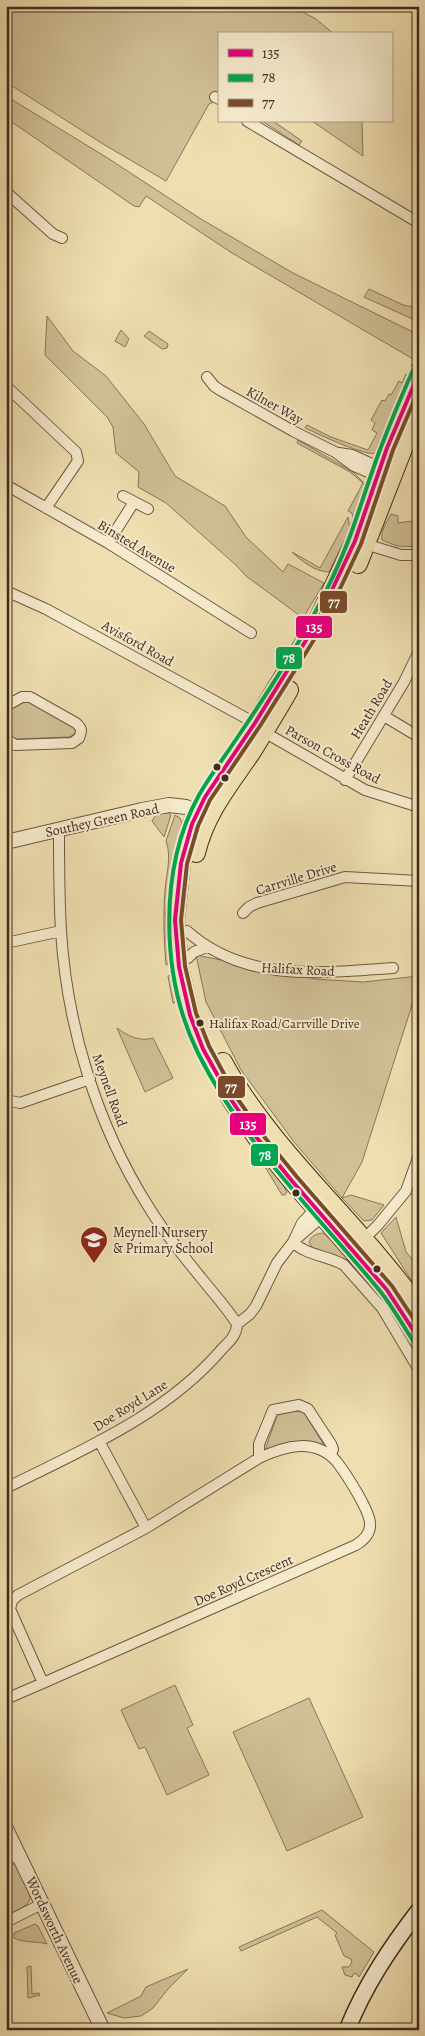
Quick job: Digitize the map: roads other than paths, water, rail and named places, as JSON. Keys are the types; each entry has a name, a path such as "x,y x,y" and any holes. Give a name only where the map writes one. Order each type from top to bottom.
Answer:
{"highway":[{"path":"419,372 361,543 332,618 188,838 181,863 175,920 179,967 190,1015 203,1049 232,1101 258,1138 359,1244 387,1290 415,1314 419,1338"},
{"path":"383,474 419,408"},
{"path":"203,814 199,841 192,866 187,931 188,958 200,1011 228,1072 324,1209"}],"main road":[{"path":"346,2030 387,1952 419,1910"}],"street":[{"path":"249,122 419,222"},
{"path":"6,192 53,234 62,238"},
{"name":"Kilner Way","path":"207,377 220,390 335,452 354,466 383,474"},
{"path":"6,386 78,456 78,460 46,508"},
{"name":"Binsted Avenue","path":"6,485 108,543 251,633"},
{"path":"123,496 148,509"},
{"path":"108,543 134,502"},
{"path":"361,543 401,555 419,556"},
{"name":"Avisford Road","path":"6,591 39,605 259,728"},
{"name":"Heath Road","path":"345,780 384,716 419,651"},
{"path":"6,706 22,697 30,697 76,723 81,727 82,731 79,738 72,743 16,745 6,739"},
{"path":"384,716 419,737"},
{"name":"Parson Cross Road","path":"259,728 345,780 379,796 419,807"},
{"name":"Southey Green Road","path":"6,842 169,805 203,814"},
{"name":"Meynell Road","path":"59,829 61,932 72,1008 90,1079 114,1142 148,1205 180,1252 237,1324"},
{"name":"Carrville Drive","path":"243,913 257,903 345,877 419,881"},
{"name":"Halifax Road","path":"187,931 208,947 236,962 290,971 316,972 393,968"},
{"path":"6,943 61,932"},
{"path":"188,958 194,952 208,947"},
{"path":"6,1100 20,1103 90,1079"},
{"path":"359,1244 406,1192 419,1155"},
{"name":"Doe Royd Lane","path":"6,1488 99,1441 179,1391 217,1356 234,1336 237,1324 250,1314 256,1306 277,1263 292,1242 324,1209"},
{"path":"292,1242 302,1250 344,1265 382,1308 419,1370"},
{"name":"Doe Royd Crescent","path":"6,1699 362,1542 370,1530 369,1517 345,1474 331,1455 333,1449 331,1444 308,1409 299,1404 273,1410 260,1444 259,1458"},
{"path":"99,1441 146,1528"},
{"path":"44,1683 10,1608 12,1601 18,1595 146,1528 259,1458 277,1450 300,1445 312,1447 331,1455"},
{"name":"Wordsworth Avenue","path":"6,1830 12,1857 42,1904 103,2030"},
{"path":"6,1922 42,1904"}],"place":[{"name":"Halifax Road/Carrville Drive","path":"200,1023"},
{"name":"Meynell Nursery & Primary School","path":"94,1264"}]}
